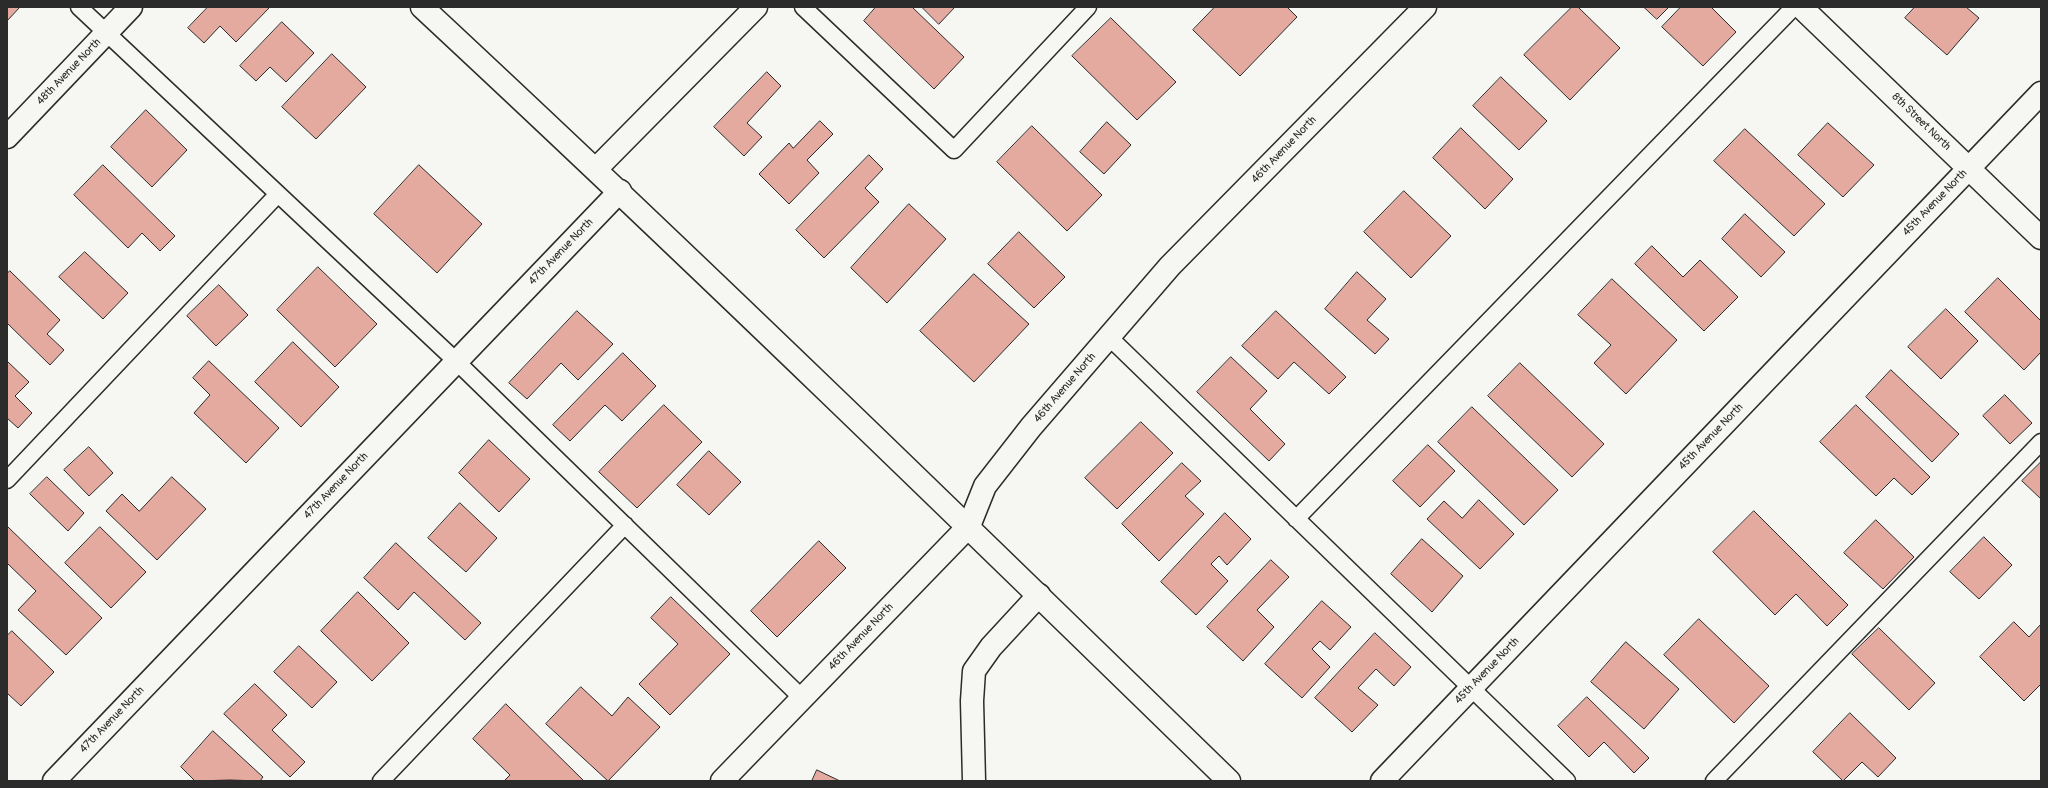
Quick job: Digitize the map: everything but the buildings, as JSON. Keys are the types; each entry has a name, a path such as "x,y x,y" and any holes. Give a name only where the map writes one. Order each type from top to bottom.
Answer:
{"street":[{"name":"48th Avenue North","path":"7,137 131,7"},
{"path":"422,7 620,191 969,526 1230,781"},
{"path":"596,169 756,7"},
{"name":"46th Avenue North","path":"722,781 969,526 984,486 1031,427 1170,266 1425,7"},
{"name":"8th Street North","path":"1801,7 2041,238"},
{"name":"45th Avenue North","path":"1382,781 2041,93"},
{"name":"47th Avenue North","path":"54,781 620,191"},
{"path":"974,781 972,701 974,671 991,647 1039,595"}],"lane":[{"path":"79,7 456,361 802,698"},
{"path":"803,7 954,150 1088,7"},
{"path":"1296,519 1794,7"},
{"path":"7,480 278,194"},
{"path":"1108,337 1567,781"},
{"path":"1714,781 2041,442"},
{"path":"381,781 624,525"}]}
